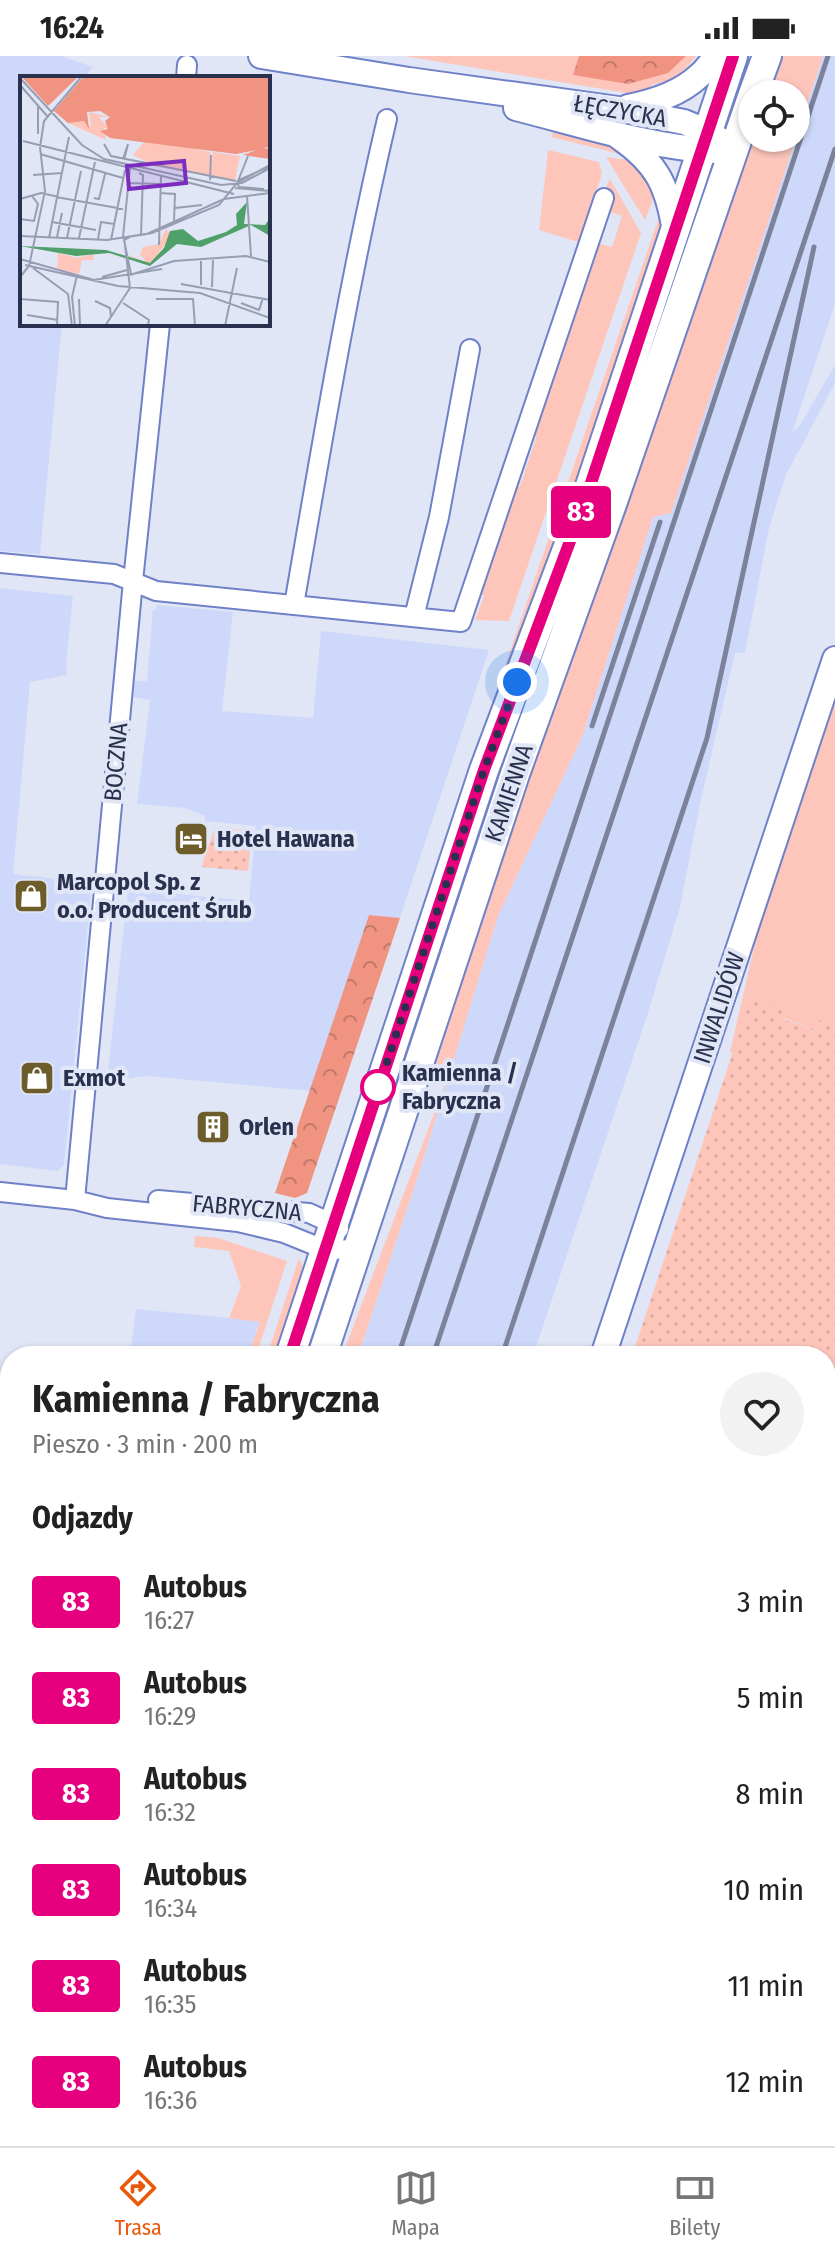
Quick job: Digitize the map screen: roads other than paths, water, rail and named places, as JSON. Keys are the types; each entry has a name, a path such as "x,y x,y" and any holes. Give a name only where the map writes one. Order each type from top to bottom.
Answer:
{"main road":[{"name":"KAMIENNA","path":"293,1346 484,770 584,504 733,56"},
{"name":"KAMIENNA","path":"758,80 767,56"},
{"name":"KAMIENNA","path":"325,1346 515,774 622,476 738,135"}],"street":[{"name":"ŁĘCZYCKA","path":"261,56 618,109 684,122 705,141"},
{"path":"304,56 341,69"},
{"path":"618,109 651,102 675,92 700,75 717,56"},
{"name":"ŁĘCZYCKA","path":"409,80 614,134 705,141 733,149"},
{"path":"294,605 370,187 387,119"},
{"path":"614,134 644,156 660,177 671,205 675,233"},
{"path":"0,563 114,574 156,591 461,622 604,198"},
{"name":"BOCZNA","path":"75,1200 160,326"},
{"path":"414,617 439,517 470,349"},
{"name":"INWALIDÓW","path":"606,1346 835,659"},
{"name":"FABRYCZNA","path":"0,1192 75,1200 107,1208 238,1222 284,1233 330,1237 358,1249"},
{"name":"FABRYCZNA","path":"75,1200 109,1196 309,1213 330,1237 358,1249"}],"railway":[{"path":"401,1346 828,56"},
{"path":"436,1346 835,149"},
{"path":"505,1346 707,738 814,247"},
{"path":"592,726 660,522"}],"place":[{"name":"Hotel Hawana","path":"191,839"},
{"name":"Marcopol Sp. z o.o. Producent Śrub","path":"31,896"},
{"name":"Exmot","path":"37,1078"},
{"name":"Kamienna / Fabryczna","path":"378,1087"},
{"name":"Orlen","path":"213,1127"}]}
